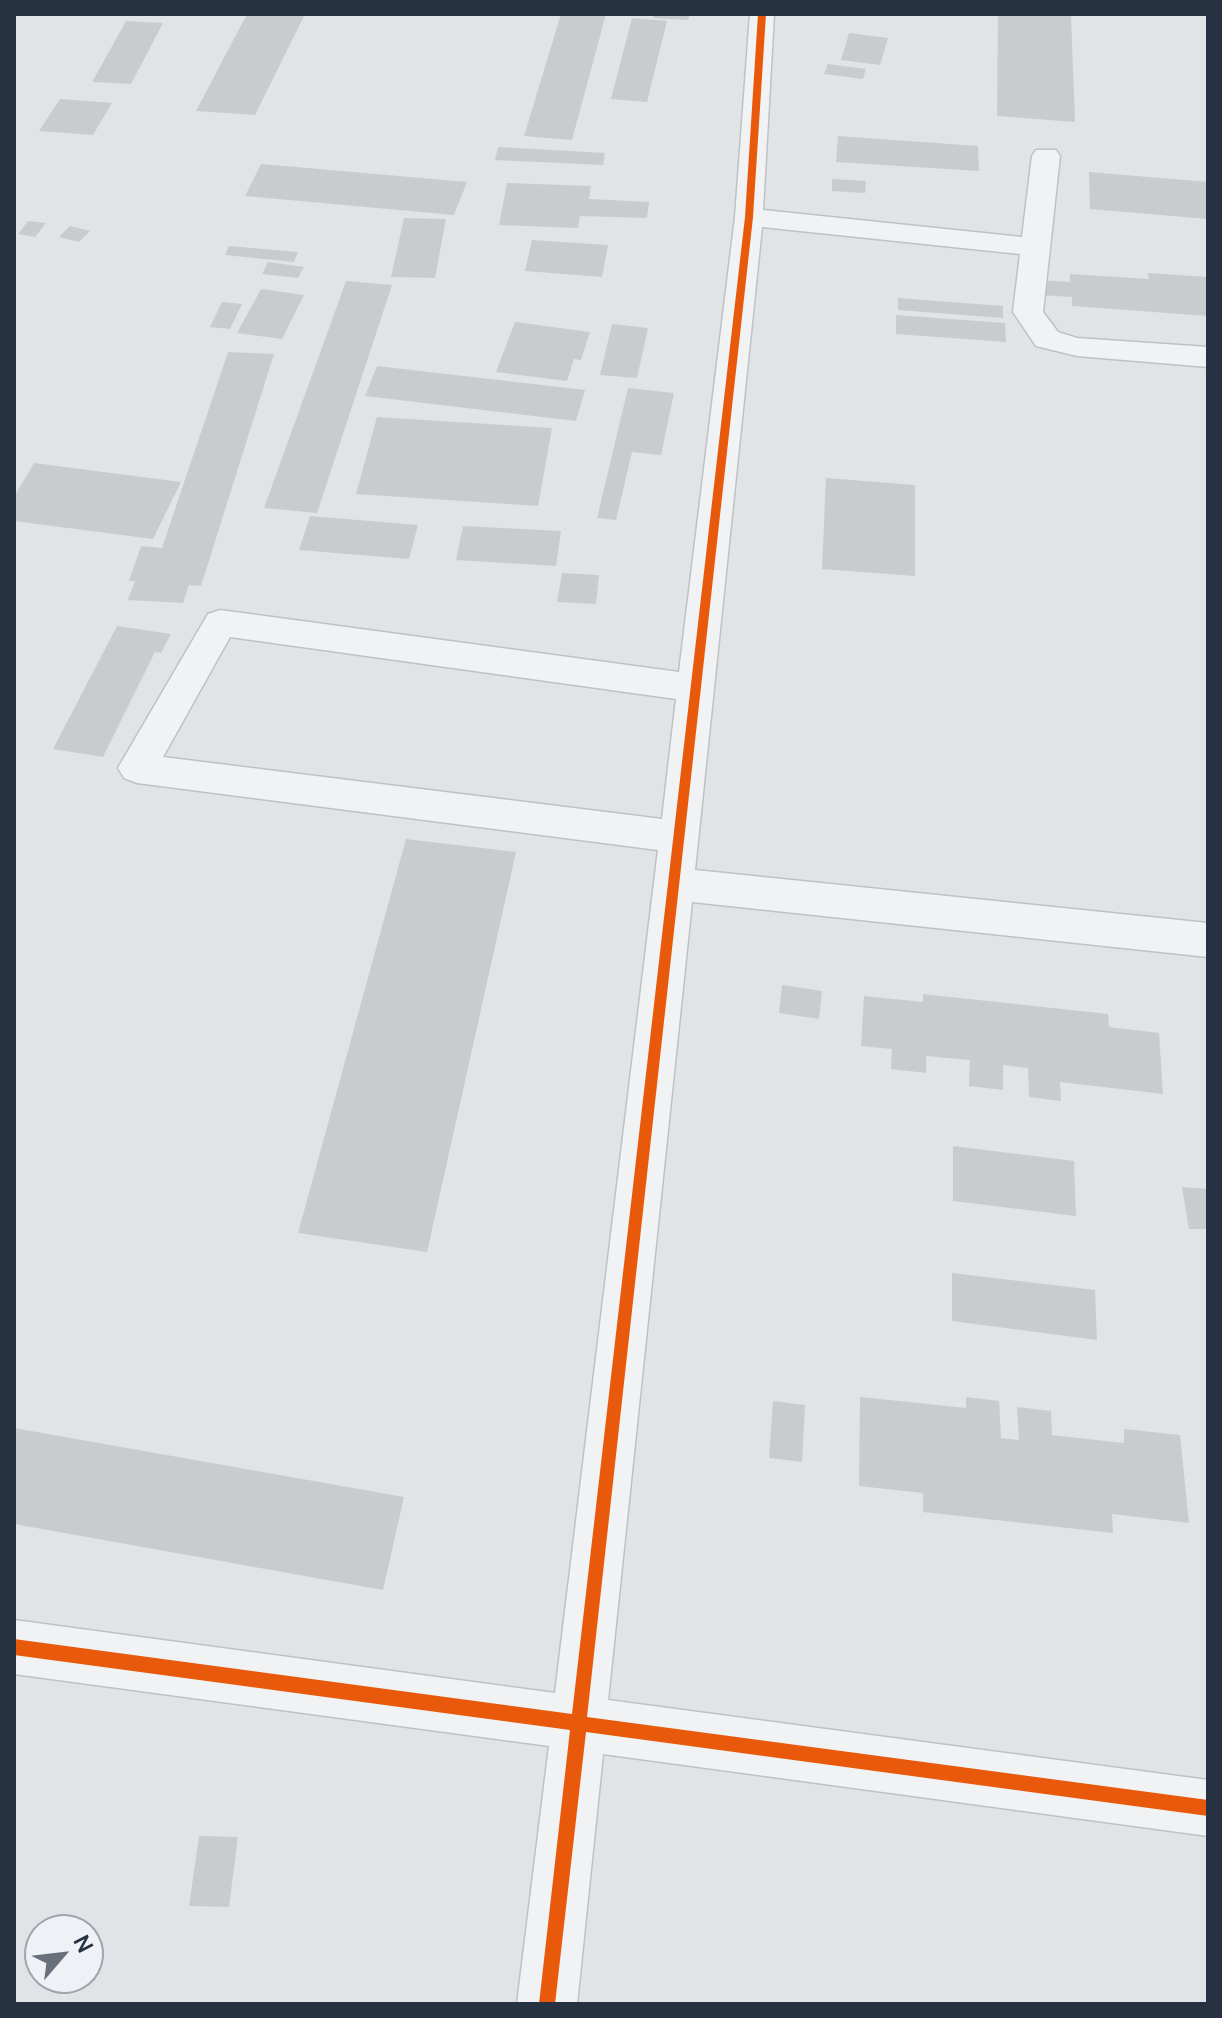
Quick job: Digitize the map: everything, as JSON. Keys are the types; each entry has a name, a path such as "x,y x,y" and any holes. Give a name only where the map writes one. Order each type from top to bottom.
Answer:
{"street":[{"path":"547,2004 749,217 762,14"},
{"path":"1046,156 1028,312 1047,339 1077,347 1208,357"},
{"path":"749,217 1036,247"},
{"path":"679,837 137,768 220,623 696,688"},
{"path":"674,884 1208,940"},
{"path":"14,1647 1208,1808"}],"building":[{"path":"247,14 305,14 255,115 196,111"},
{"path":"561,14 606,14 572,140 524,136"},
{"path":"654,14 690,14 688,20 653,18"},
{"path":"998,14 1071,14 1075,122 997,116"},
{"path":"632,18 667,21 647,102 611,99"},
{"path":"126,21 163,23 131,84 92,82"},
{"path":"849,33 888,38 880,65 841,60"},
{"path":"828,64 866,69 863,79 824,74"},
{"path":"60,99 112,103 93,135 39,131"},
{"path":"838,136 978,146 979,171 836,162"},
{"path":"498,147 605,153 603,165 495,160"},
{"path":"261,164 467,182 454,215 245,196"},
{"path":"1089,172 1208,182 1208,219 1090,209"},
{"path":"832,179 866,181 865,193 832,191"},
{"path":"507,183 591,186 589,199 649,202 647,218 580,216 578,228 499,225"},
{"path":"404,218 446,219 435,278 391,277"},
{"path":"28,221 46,223 35,237 18,234"},
{"path":"70,226 90,231 79,242 59,237"},
{"path":"532,240 608,245 602,277 525,271"},
{"path":"229,246 298,252 294,262 225,255"},
{"path":"268,262 304,267 298,278 262,274"},
{"path":"1148,273 1208,277 1208,316 1072,306 1072,297 1040,295 1039,280 1070,282 1070,274 1149,279"},
{"path":"346,281 392,285 317,513 264,508"},
{"path":"261,289 304,295 282,339 237,333"},
{"path":"898,298 1003,306 1003,318 898,310"},
{"path":"222,302 242,304 230,329 210,327"},
{"path":"896,315 1005,323 1006,342 896,334"},
{"path":"515,322 590,332 581,360 574,359 567,381 496,372"},
{"path":"612,324 648,328 637,378 600,375"},
{"path":"228,352 274,354 201,586 189,585 183,603 128,600 135,581 129,581 141,546 162,548"},
{"path":"377,366 585,390 576,421 365,396"},
{"path":"628,388 674,393 661,455 632,452 616,520 597,518"},
{"path":"377,417 552,428 538,506 356,494"},
{"path":"34,463 181,482 153,539 14,521 14,497"},
{"path":"826,478 915,485 915,576 822,569"},
{"path":"310,516 418,525 409,559 299,550"},
{"path":"463,526 561,531 556,566 456,560"},
{"path":"562,573 599,575 596,604 557,602"},
{"path":"117,626 171,634 161,653 155,652 103,757 53,749"},
{"path":"406,839 516,852 427,1252 298,1233"},
{"path":"782,985 822,991 819,1019 779,1013"},
{"path":"923,994 1108,1014 1109,1027 1159,1033 1163,1094 1060,1082 1061,1101 1029,1097 1028,1068 1003,1065 1003,1090 969,1086 970,1060 926,1056 926,1073 891,1069 892,1049 861,1046 864,996 923,1002"},
{"path":"953,1146 1074,1161 1076,1216 953,1201"},
{"path":"1182,1187 1208,1189 1208,1229 1189,1229"},
{"path":"952,1273 1095,1290 1097,1340 952,1321"},
{"path":"860,1397 966,1408 966,1397 999,1401 1001,1438 1019,1440 1017,1407 1051,1411 1052,1435 1124,1443 1124,1429 1180,1435 1189,1523 1112,1514 1113,1533 923,1512 923,1493 859,1486"},
{"path":"773,1401 805,1405 802,1462 769,1458"},
{"path":"14,1428 404,1497 383,1590 14,1524"},
{"path":"199,1836 238,1837 229,1907 189,1906"}],"cycle path":[{"path":"547,2004 749,217 762,14"},
{"path":"14,1647 1208,1808"}]}
